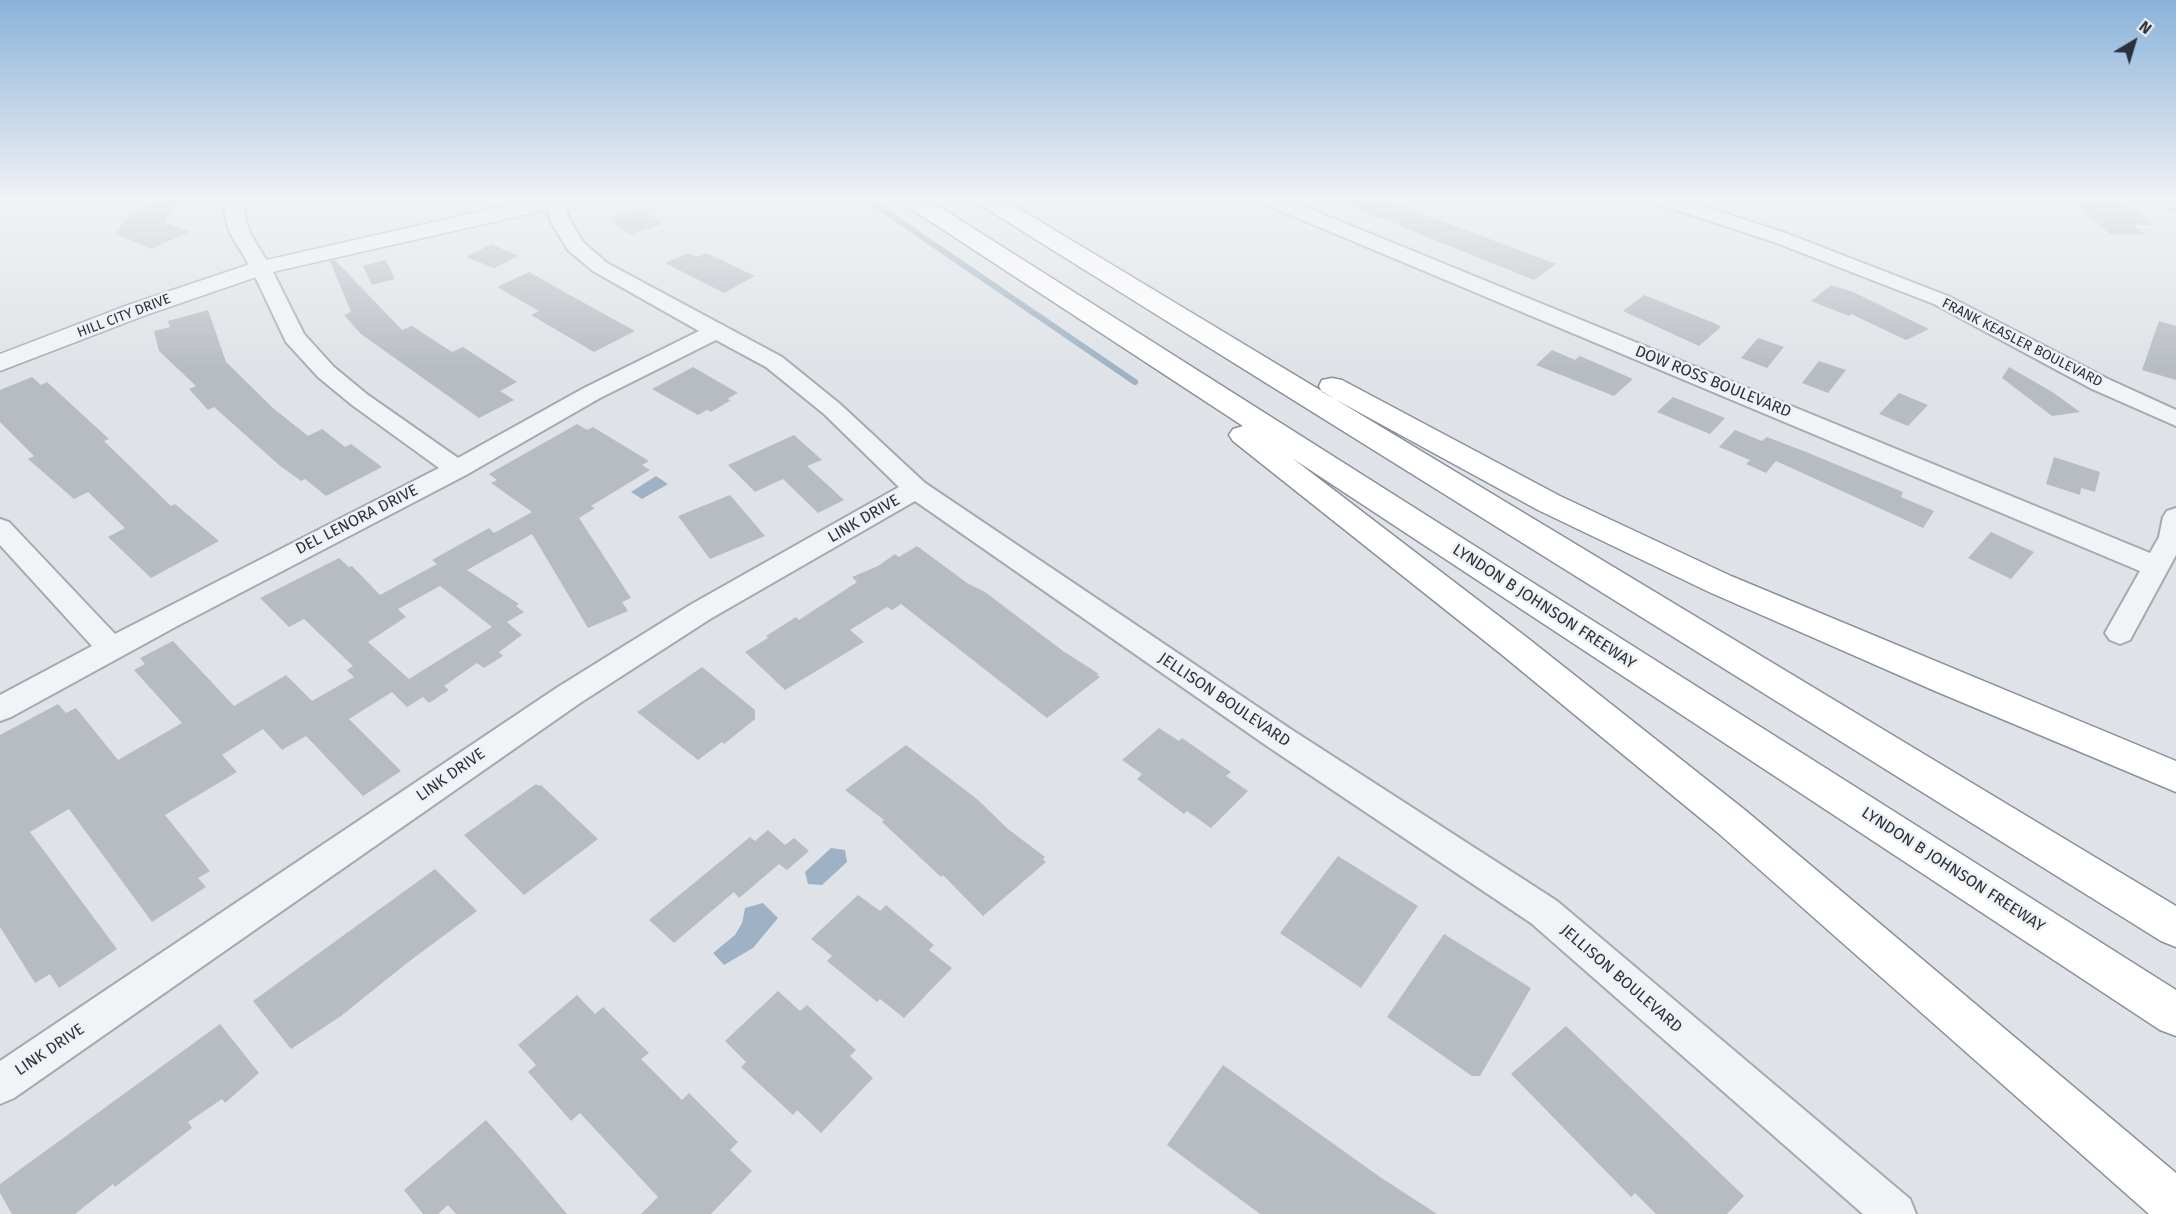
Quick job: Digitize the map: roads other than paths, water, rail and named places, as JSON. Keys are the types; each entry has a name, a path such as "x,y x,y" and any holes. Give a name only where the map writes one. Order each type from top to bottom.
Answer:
{"highway":[{"name":"LYNDON B JOHNSON FREEWAY","path":"1000,256 2176,1015"},
{"path":"1080,256 2176,928"},
{"path":"1082,256 1487,470 1624,539 1837,636 2176,777"},
{"path":"1052,289 1486,624 1731,821 2176,1205"}],"street":[{"path":"254,256 294,337 326,372 360,400 457,469"},
{"name":"HILL CITY DRIVE","path":"0,363 257,260 273,256"},
{"name":"HILL CITY DRIVE","path":"0,343 189,272 279,256"},
{"name":"JELLISON BOULEVARD","path":"586,256 600,267 714,332 774,362 832,409 916,489 1278,737 1544,912 1895,1214"},
{"name":"DOW ROSS BOULEVARD","path":"1406,256 2157,567"},
{"name":"FRANK KEASLER BOULEVARD","path":"1827,256 1941,300 2100,384 2176,418"},
{"name":"DEL LENORA DRIVE","path":"0,709 457,469 592,393 714,332"},
{"name":"LINK DRIVE","path":"0,1084 569,695 700,612 916,489"},
{"path":"2121,633 2172,537 2176,517"},
{"path":"0,528 112,649"}],"water":[{"path":"656,476 668,484 642,499 631,492"},
{"path":"831,848 845,850 847,862 822,885 808,884 805,872"},
{"path":"763,903 778,918 753,948 724,965 713,953 735,935 742,923 745,908"}],"waterway":[{"path":"950,256 1135,382"}]}
